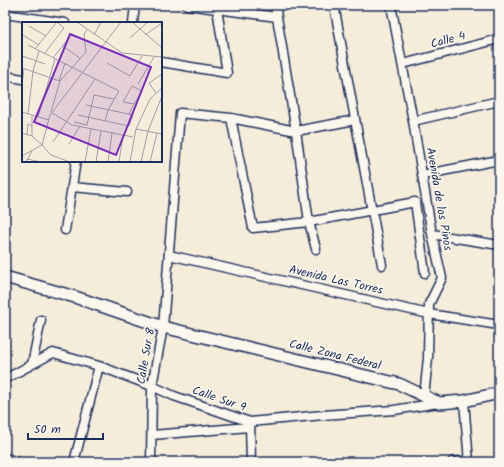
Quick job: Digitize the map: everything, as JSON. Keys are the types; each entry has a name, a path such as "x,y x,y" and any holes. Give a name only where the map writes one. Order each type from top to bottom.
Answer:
{"main road":[{"path":"5,277 75,297 163,327"},
{"name":"Calle Zona Federal","path":"163,327 399,384 439,403 464,401 499,393"}],"street":[{"path":"133,22 136,5"},
{"path":"186,5 277,18"},
{"path":"275,5 296,131 309,222 316,249"},
{"path":"334,5 382,265"},
{"name":"Avenida de los Pinos","path":"391,5 403,64 432,234 442,278 429,304 428,358 424,397"},
{"path":"162,62 227,73 217,9"},
{"path":"5,14 58,22"},
{"name":"Calle 4","path":"403,64 499,38"},
{"path":"5,76 22,79"},
{"path":"413,121 499,101"},
{"name":"Calle Sur 8","path":"151,462 152,386 163,327 180,114 231,118"},
{"path":"355,120 296,131 231,118 253,228 309,222 415,202 425,273"},
{"path":"422,175 499,160"},
{"path":"65,230 76,162"},
{"path":"72,186 127,192"},
{"path":"432,234 499,245"},
{"name":"Avenida Las Torres","path":"169,255 429,314 499,326"},
{"path":"32,364 41,320"},
{"name":"Calle Sur 9","path":"5,378 53,353 99,366 249,425 323,415 394,410 439,403"},
{"path":"74,462 99,366"},
{"path":"452,462 469,461 464,401"},
{"path":"152,435 249,425 251,462"},
{"path":"5,458 18,462"}]}
